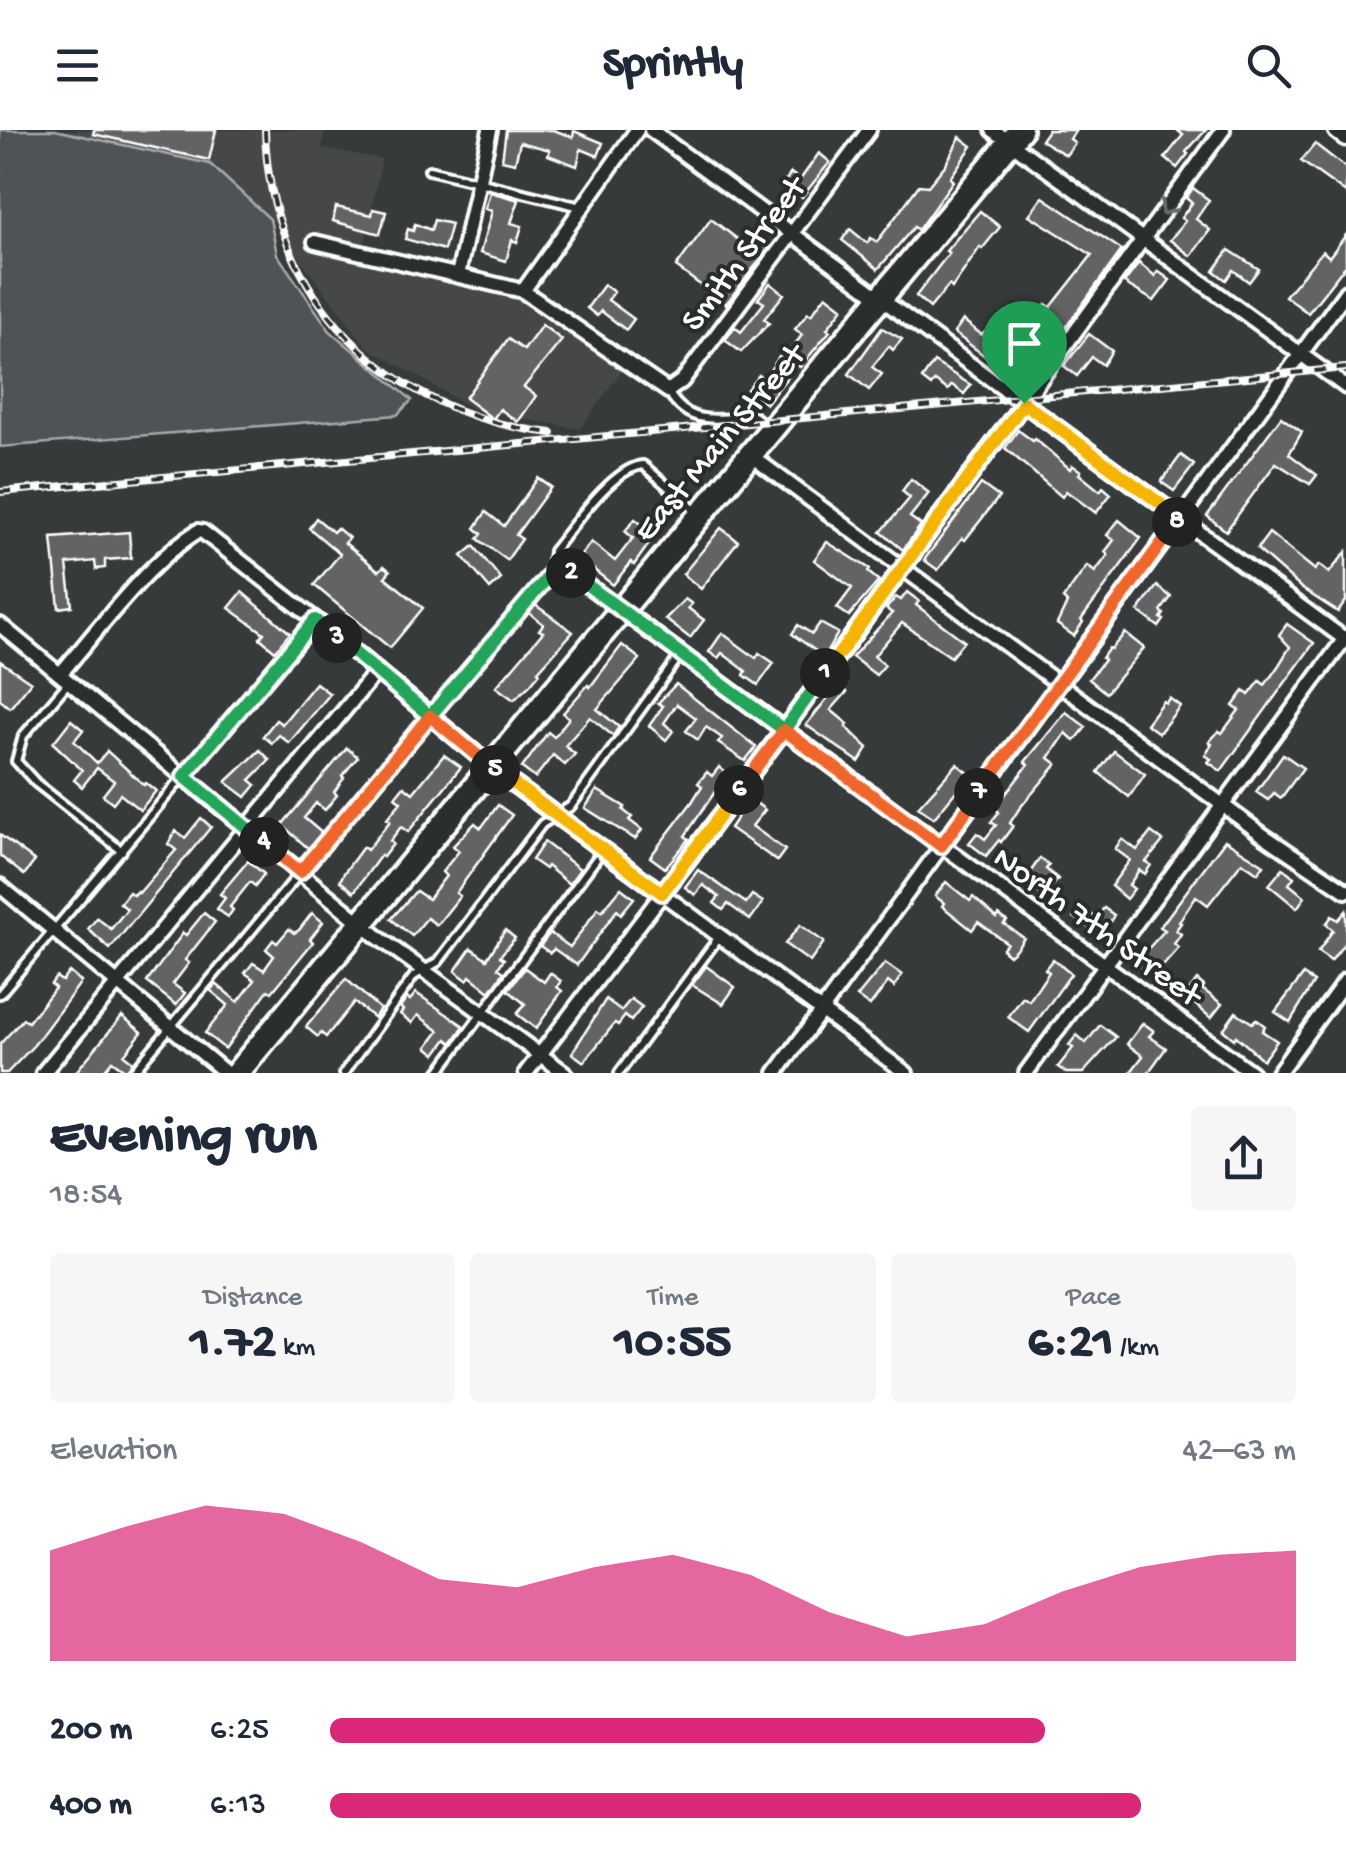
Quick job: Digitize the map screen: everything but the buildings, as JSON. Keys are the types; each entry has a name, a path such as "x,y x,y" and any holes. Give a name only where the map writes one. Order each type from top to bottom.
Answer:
{"highway":[{"name":"East Main Street","path":"237,1073 882,298 1007,134"}],"street":[{"path":"458,275 490,130"},
{"path":"523,290 637,130"},
{"path":"651,130 1346,639 1026,1073"},
{"name":"Smith Street","path":"668,391 682,381 869,130"},
{"path":"526,1073 784,730 1223,130"},
{"path":"1338,130 1346,136"},
{"path":"1007,134 1143,240 1346,387"},
{"path":"315,242 523,290 668,391"},
{"path":"776,1073 1346,292"},
{"path":"750,454 1222,805 1346,891"},
{"path":"64,678 153,569 198,530 315,620 492,767 906,1073"},
{"name":"North 7th Street","path":"622,610 1252,1073"},
{"path":"0,625 362,923 565,1073"},
{"path":"43,1073 376,671"},
{"path":"0,886 226,1073"},
{"path":"1278,1073 1346,980"}],"lane":[{"path":"429,170 582,207"},
{"path":"668,391 676,404 694,416 720,420 754,416 772,430"},
{"path":"622,610 552,559 553,551 602,492 632,466 643,465 700,515"},
{"path":"132,1073 559,564"},
{"path":"0,994 315,620"},
{"path":"344,1073 414,976 438,962 542,824 571,806 681,654"},
{"path":"64,678 22,736 16,761 36,782 122,851"},
{"path":"438,1073 603,850"},
{"path":"619,1073 720,936"}],"shaded area":[{"path":"0,130 55,130 210,164 270,219 277,254 330,331 412,400 397,415 0,447"},
{"path":"55,130 325,130 322,148 382,159 363,252 523,288 628,362 580,429 475,410 367,347 293,250 287,235 210,164"}],"railway":[{"path":"265,130 272,191 288,246 314,295 348,338 390,374 439,402 493,422 552,433"},
{"path":"0,492 1346,368"}],"route":[{"path":"1024,403 784,730 559,564 430,716 315,620 184,776 300,872 430,716 506,779 662,893 784,730 941,846 1180,518 1024,403"}]}
